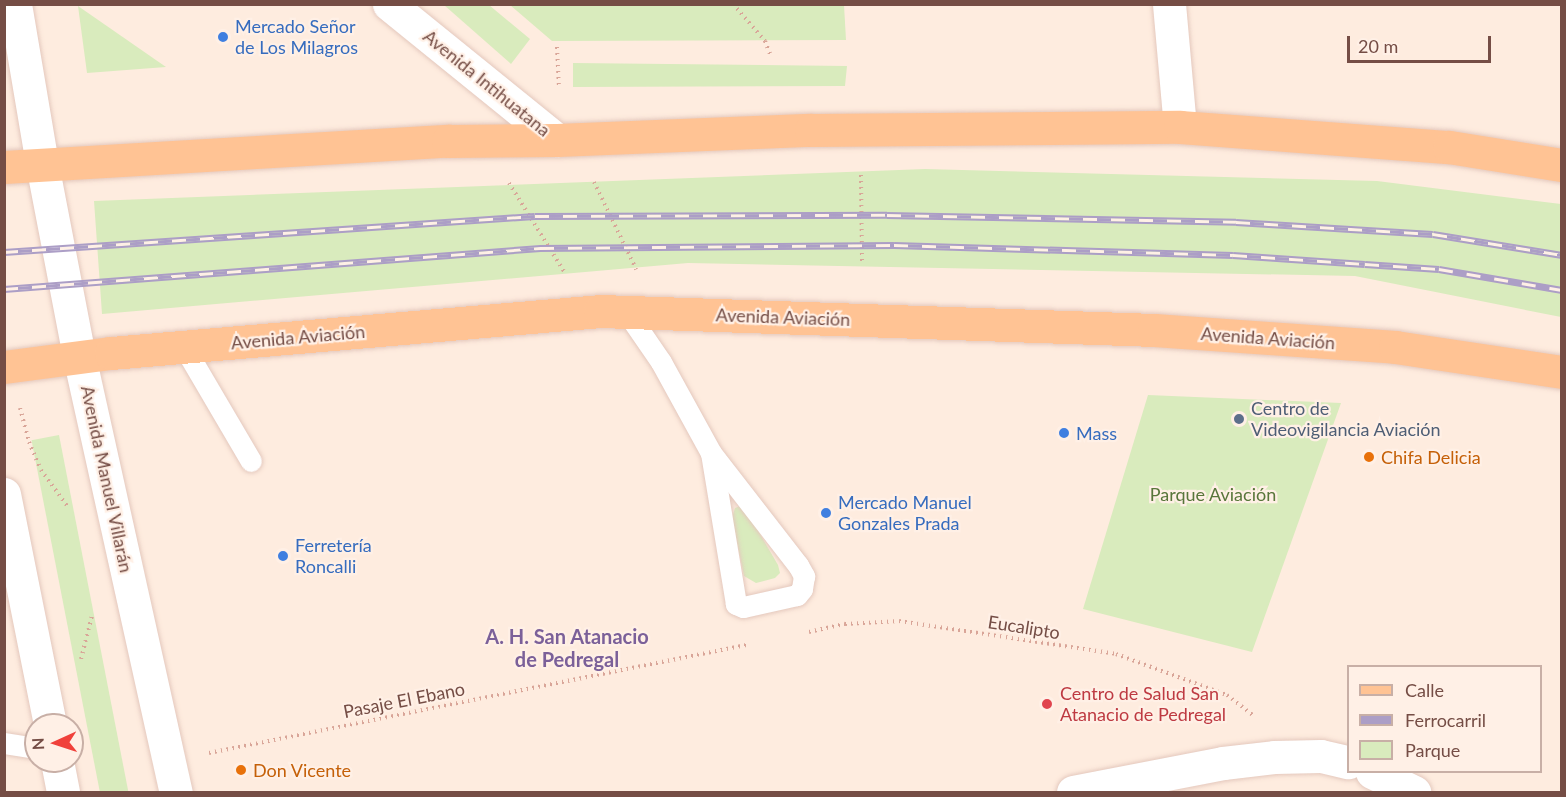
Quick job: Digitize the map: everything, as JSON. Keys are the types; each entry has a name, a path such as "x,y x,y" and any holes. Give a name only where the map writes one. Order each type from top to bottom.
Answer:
{"main road":[{"name":"Avenida Manuel Villarán","path":"15,4 42,164 79,356 172,777"},
{"name":"Avenida Intihuatana","path":"389,4 557,140"},
{"path":"1168,4 1180,127"},
{"path":"4,167 482,141 811,129 1180,127 1449,147 1562,165"},
{"name":"Avenida Aviación","path":"4,367 79,356 590,311 626,311 1154,330 1395,347 1562,372"},
{"path":"4,494 48,713"},
{"path":"1073,792 1155,784 1223,763 1304,756 1321,756 1347,762"},
{"path":"59,773 63,792"},
{"path":"1376,773 1414,792"}],"lane":[{"path":"626,311 661,362 711,453 798,565 804,576 802,589 797,595 768,604 743,607 736,604 711,453"},
{"path":"184,347 250,460"},
{"path":"4,743 24,746"}],"path":[{"path":"733,4 765,41 770,54"},
{"path":"482,141 590,311"},
{"path":"861,175 862,263"},
{"path":"19,405 29,442 41,470 73,515"},
{"name":"Eucalipto","path":"802,633 845,624 899,621 1116,654 1227,694 1304,756"},
{"name":"Pasaje El Ebano","path":"172,777 748,644"}],"green space":[{"path":"444,5 489,5 530,39 511,64"},
{"path":"510,5 844,5 846,40 552,41"},
{"path":"78,6 166,67 87,73"},
{"path":"573,63 847,66 845,86 573,87"},
{"path":"925,169 1377,181 1561,204 1561,317 1355,276 688,263 102,314 94,201"},
{"name":"Parque Aviación","path":"1148,395 1341,403 1252,652 1083,609"},
{"path":"59,435 128,792 100,792 32,440"},
{"path":"743,505 778,565 780,573 775,578 756,583 744,576 732,518 735,508"}],"railway":[{"path":"4,252 535,216 887,215 1236,222 1433,234 1562,255"},
{"path":"4,289 540,248 894,245 1233,255 1439,269 1562,290"}],"place":[{"name":"Mercado Señor de Los Milagros","path":"223,37"},
{"name":"Centro de Videovigilancia Aviación","path":"1239,419"},
{"name":"Mass","path":"1064,433"},
{"name":"Chifa Delicia","path":"1369,457"},
{"name":"Mercado Manuel Gonzales Prada","path":"826,513"},
{"name":"Ferretería Roncalli","path":"283,556"},
{"name":"Centro de Salud San Atanacio de Pedregal","path":"1047,704"},
{"name":"Don Vicente","path":"241,770"}],"district":[{"name":"A. H. San Atanacio de Pedregal","path":"567,648"}]}
